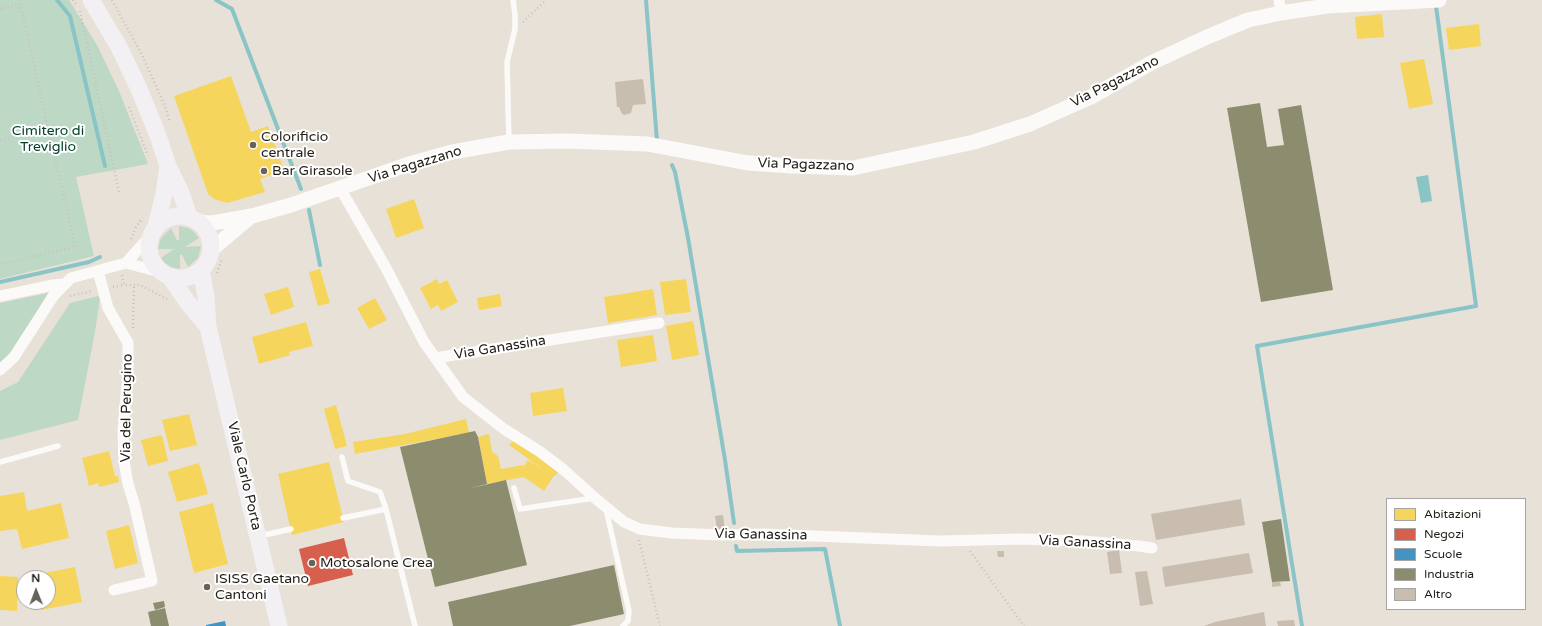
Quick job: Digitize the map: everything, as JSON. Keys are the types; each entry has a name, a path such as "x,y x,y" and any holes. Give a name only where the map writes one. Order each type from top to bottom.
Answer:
{"main road":[{"path":"86,5 119,47 139,89 157,133 168,166 193,219"},
{"name":"Viale Carlo Porta","path":"168,166 164,194 150,226 148,244 149,254 153,264 165,275 208,327"},
{"path":"150,226 171,217 180,216 193,219 204,227 210,242 217,252 209,257 209,274 178,279 165,275"},
{"name":"Viale Carlo Porta","path":"209,274 206,296 208,327 279,626"}],"street":[{"name":"Via Pagazzano","path":"193,219 212,223 252,216 291,205 409,164 452,152 509,142 568,141 647,144 748,163 853,168 974,142 1030,124 1091,97 1152,63 1207,37 1280,6 1327,6 1439,0"},
{"name":"Via Ganassina","path":"340,188 386,268 424,342 464,397 504,429 539,451 564,470 605,507 624,522 636,528 671,533 722,535 764,534 960,540 1021,539 1083,541 1152,548"},
{"name":"Via Pagazzano","path":"217,252 252,216"},
{"path":"124,267 150,226"},
{"path":"0,370 14,357 52,298 71,278 98,270 124,267 165,275"},
{"name":"Via del Perugino","path":"98,270 108,308 128,343 128,371 123,431 124,461 128,484 134,503 152,581 114,590"},
{"path":"0,296 64,284"},
{"name":"Via Ganassina","path":"435,358 659,323"}],"lane":[{"path":"509,142 507,62 515,29 513,0"},
{"path":"0,462 58,446"},
{"path":"342,457 348,481 380,492 386,509 415,626"},
{"path":"514,488 520,509 595,498"},
{"path":"605,507 629,611 628,621 623,626"},
{"path":"343,518 386,509"},
{"path":"258,537 291,530"}],"path":[{"path":"73,0 86,5"},
{"path":"515,29 546,0"},
{"path":"0,9 20,4 74,247 0,264"},
{"path":"86,5 88,24"},
{"path":"86,5 118,192"},
{"path":"129,106 148,157"},
{"path":"0,140 48,129"},
{"path":"128,243 136,227 150,226"},
{"path":"209,274 217,252"},
{"path":"124,267 124,285"},
{"path":"128,343 133,336 134,284"},
{"path":"110,288 124,285 140,285 169,300"},
{"path":"66,298 96,290"},
{"path":"636,528 660,626"},
{"path":"960,540 972,553 1024,626"}],"green space":[{"name":"Cimitero di Treviglio","path":"0,0 69,0 97,45 119,91 148,164 76,177 94,256 0,279"},
{"path":"179,226 193,231 199,238 185,247 201,246 198,258 188,267 182,255 180,255 180,269 171,267 161,258 174,249 158,249 161,238 171,228 177,240 179,240"},
{"path":"48,293 17,345 0,365 0,303"},
{"path":"98,296 100,298 95,332 78,420 0,440 0,391 18,382 70,303"}],"water":[{"path":"1428,175 1432,201 1421,203 1416,177"}],"building: Abitazioni":[{"path":"1382,14 1384,37 1357,39 1355,17"},
{"path":"1479,24 1481,46 1449,50 1446,28"},
{"path":"1424,59 1433,104 1409,109 1400,63"},
{"path":"231,76 251,132 268,126 284,170 260,179 265,192 227,203 214,199 208,194 174,96"},
{"path":"414,199 424,228 396,238 386,209"},
{"path":"320,269 330,303 318,306 309,272"},
{"path":"437,279 439,284 447,280 458,302 441,311 438,305 431,309 420,288"},
{"path":"686,279 691,312 665,315 660,282"},
{"path":"288,287 294,307 271,315 264,294"},
{"path":"653,289 657,315 608,323 604,297"},
{"path":"500,294 502,306 479,310 477,298"},
{"path":"375,298 387,320 369,329 357,308"},
{"path":"693,321 699,355 672,360 666,326"},
{"path":"306,322 313,346 289,352 290,355 259,364 252,337"},
{"path":"653,335 657,361 621,367 617,340"},
{"path":"563,388 567,411 533,416 530,393"},
{"path":"336,405 347,446 335,449 324,409"},
{"path":"189,414 197,445 170,451 162,420"},
{"path":"466,419 469,433 355,454 353,442 405,434"},
{"path":"489,434 492,452 498,456 501,469 523,465 523,467 528,460 545,471 509,445 513,441 560,471 553,477 544,491 524,477 487,484 478,437"},
{"path":"162,435 168,461 148,466 141,440"},
{"path":"109,451 115,476 118,476 119,482 99,487 98,483 89,486 82,458"},
{"path":"329,462 344,522 292,535 278,474"},
{"path":"199,463 208,494 177,502 168,472"},
{"path":"24,492 27,511 61,503 69,538 22,549 17,529 0,531 0,496"},
{"path":"213,503 228,564 194,573 179,512"},
{"path":"129,525 138,563 115,569 106,531"},
{"path":"75,567 82,602 56,607 56,571"},
{"path":"0,576 16,577 17,611 0,610"}],"building: Negozi":[{"path":"344,538 353,575 308,586 299,549"}],"building: Scuole":[{"path":"225,621 226,626 206,626 206,625"}],"building: Industria":[{"path":"1260,103 1267,147 1284,145 1278,109 1301,105 1333,290 1261,302 1227,108"},
{"path":"475,431 478,437 487,484 467,489 506,480 527,565 435,587 400,447"},
{"path":"1281,519 1290,581 1272,582 1262,522"},
{"path":"614,565 624,614 570,626 453,626 448,602"},
{"path":"164,601 165,607 155,610 153,603"},
{"path":"165,608 169,626 151,626 148,612"}],"building: Altro":[{"path":"643,79 646,104 633,105 631,113 625,115 622,114 619,107 617,107 615,82"},
{"path":"1241,499 1245,525 1156,540 1151,514"},
{"path":"723,515 725,530 717,530 715,516"},
{"path":"1119,550 1122,573 1110,574 1107,552"},
{"path":"997,551 1004,551 1004,557 998,557"},
{"path":"1249,553 1253,573 1165,587 1162,567"},
{"path":"1147,571 1153,604 1140,606 1135,572"},
{"path":"1272,582 1280,582 1281,586 1272,587"},
{"path":"1264,612 1266,626 1204,626 1215,622"},
{"path":"1294,620 1295,626 1278,626 1277,621"}],"waterway":[{"path":"57,0 70,16 105,166"},
{"path":"216,0 232,9 301,189"},
{"path":"646,0 657,141 659,142"},
{"path":"1302,626 1257,346 1476,306 1436,6"},
{"path":"672,165 675,172 688,238 734,523"},
{"path":"309,210 320,265"},
{"path":"0,282 89,262 100,257"},
{"path":"736,546 737,551 825,549 840,626"}],"place":[{"name":"Colorificio centrale","path":"253,145"},
{"name":"Bar Girasole","path":"264,171"},
{"name":"Motosalone Crea","path":"312,563"},
{"name":"ISISS Gaetano Cantoni","path":"207,587"}]}
